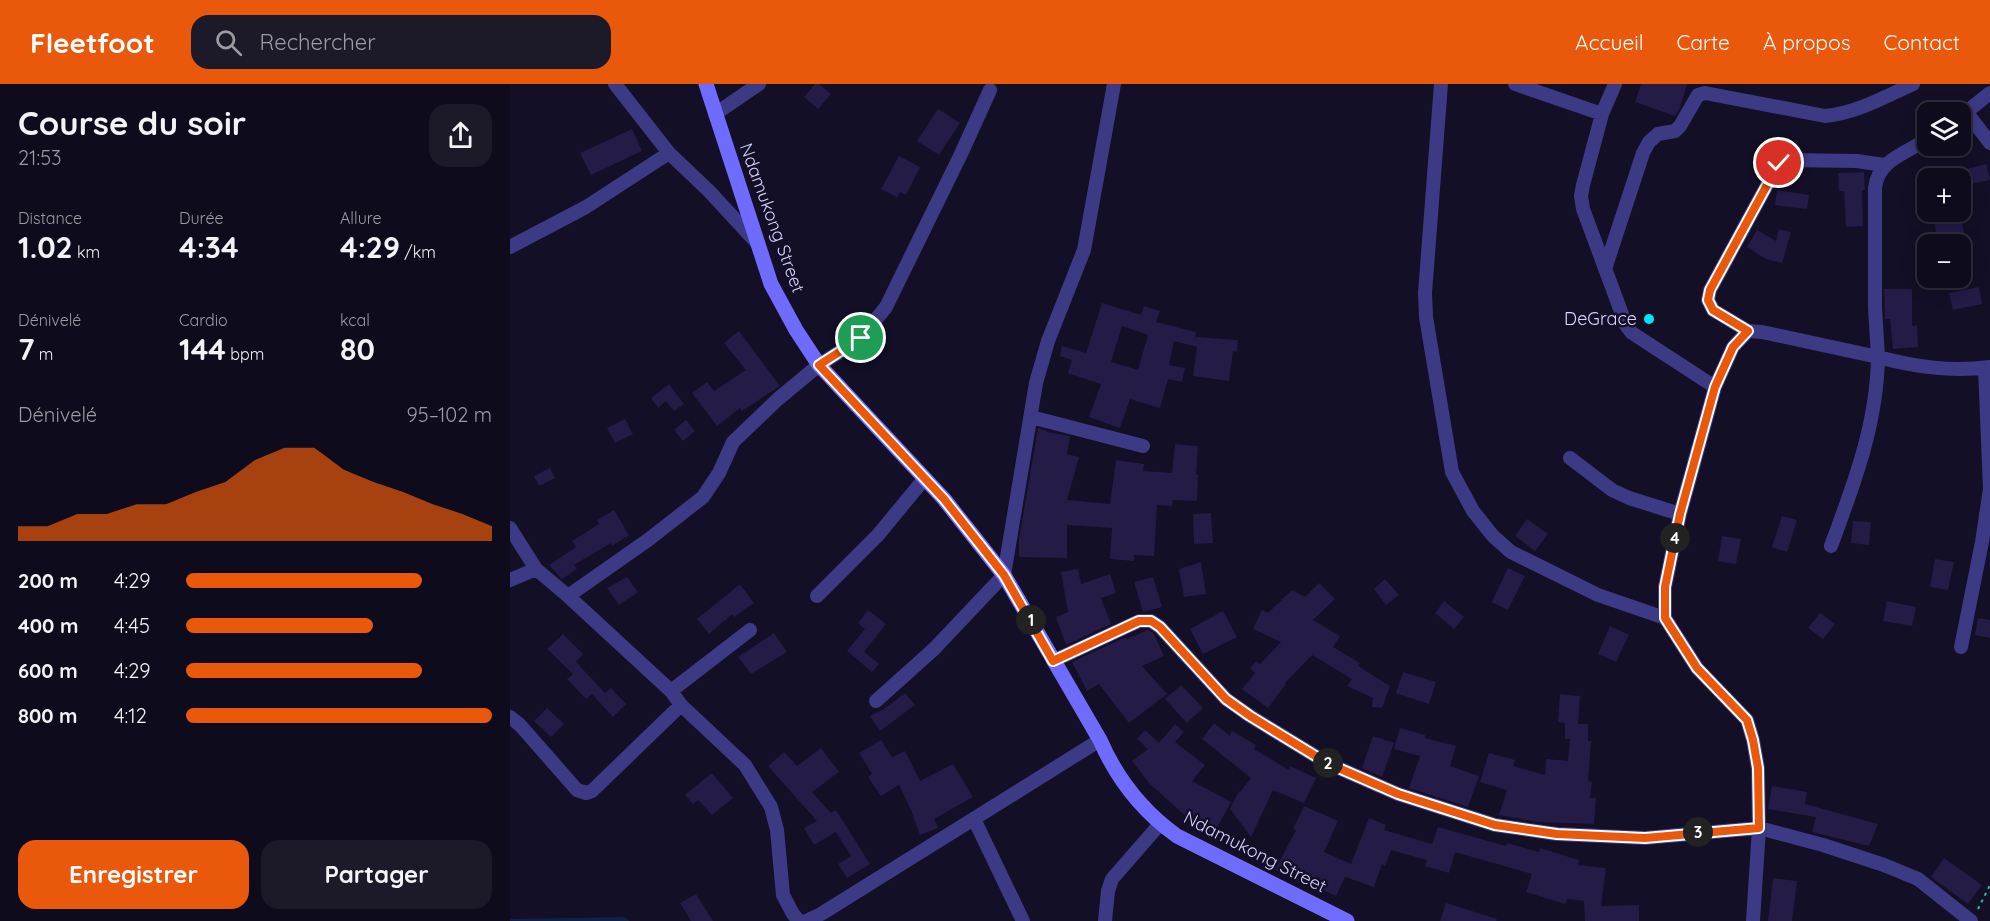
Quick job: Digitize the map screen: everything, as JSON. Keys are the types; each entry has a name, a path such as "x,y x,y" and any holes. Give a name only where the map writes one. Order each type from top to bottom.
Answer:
{"main road":[{"name":"Ndamukong Street","path":"706,84 771,284 796,330 819,365 944,499 1004,575 1100,740 1108,759 1130,792 1160,824 1177,836 1347,921"}],"street":[{"path":"615,84 669,153 709,191 757,243"},
{"path":"715,114 759,84"},
{"path":"876,701 934,649 1004,575 1036,383 1048,341 1084,250 1114,84"},
{"path":"1441,84 1425,293 1426,316 1452,472 1473,512 1492,536 1511,552 1598,596 1665,618"},
{"path":"1515,84 1602,114"},
{"path":"1615,84 1602,114 1583,184 1581,196 1583,209 1626,325 1632,333 1715,387"},
{"path":"1605,269 1643,153 1649,142 1658,134 1675,131 1680,126 1698,95 1705,93 1825,116 1857,110 1913,84"},
{"path":"568,596 703,498 719,473 733,442 778,399 819,365 861,338 886,308 990,90"},
{"path":"1971,109 1990,93"},
{"path":"1971,123 1990,143"},
{"path":"1831,546 1865,452 1877,389 1876,175 1884,165 1917,146"},
{"path":"510,247 586,207 669,153"},
{"path":"1884,165 1857,161 1783,160 1779,163 1710,290 1708,300 1713,310 1748,331 1762,332 1917,367 1950,370 1988,368 1990,489 1961,647"},
{"path":"1748,331 1733,347 1715,387 1680,514 1665,587 1665,618 1697,668 1747,720 1753,740 1758,768 1759,828 1753,921"},
{"path":"1031,417 1143,447"},
{"path":"1570,458 1612,490 1629,498 1680,514"},
{"path":"817,596 878,534 925,478"},
{"path":"510,528 536,569 670,691 681,705 745,765 771,807 777,830 783,895 799,921"},
{"path":"510,580 536,569"},
{"path":"1053,661 1139,621 1151,621 1160,627 1226,699 1250,716 1327,763 1398,794 1495,825 1557,834 1645,838 1759,828 1824,845 1884,865 1918,879 1974,916"},
{"path":"670,691 750,630"},
{"path":"510,717 520,724 577,790 586,793 592,791 681,705"},
{"path":"806,921 821,914 1100,740"},
{"path":"974,819 1023,921"},
{"path":"1105,921 1108,891 1113,879 1160,824"}],"path":[{"path":"1974,916 1990,885"}],"building":[{"path":"815,84 819,84 831,94 818,109 804,97"},
{"path":"1641,84 1687,84 1680,108 1675,116 1635,102"},
{"path":"938,109 960,123 939,155 917,141"},
{"path":"632,129 642,151 591,175 580,153"},
{"path":"899,156 920,167 906,195 900,192 897,197 881,189"},
{"path":"1986,164 1990,180 1971,184 1971,168"},
{"path":"1864,172 1863,226 1846,227 1844,191 1839,191 1838,173"},
{"path":"1777,190 1809,195 1807,209 1775,205"},
{"path":"1962,222 1964,234 1936,234 1935,224"},
{"path":"1779,229 1791,232 1782,263 1766,259 1747,247 1757,230 1776,241"},
{"path":"1979,287 1982,304 1953,310 1949,293"},
{"path":"1884,289 1912,289 1912,326 1917,325 1918,347 1893,349 1890,319 1885,319"},
{"path":"1102,303 1141,315 1144,306 1160,311 1156,322 1196,332 1195,337 1238,340 1237,352 1233,351 1229,381 1193,376 1197,347 1174,341 1169,365 1185,368 1182,382 1168,379 1160,408 1130,399 1120,428 1089,417 1101,384 1068,373 1072,360 1060,356 1062,346 1086,353","holes":["1122,326 1148,335 1138,370 1111,362"]},
{"path":"739,331 780,386 742,411 740,408 717,426 692,393 707,382 714,391 746,370 724,343"},
{"path":"669,384 684,404 674,411 666,401 658,408 651,398"},
{"path":"625,419 633,434 615,443 607,428"},
{"path":"686,420 695,431 683,441 674,430"},
{"path":"1038,428 1070,436 1067,454 1079,457 1067,500 1110,504 1116,460 1144,464 1143,471 1172,473 1175,444 1198,446 1197,501 1173,500 1172,506 1157,505 1154,556 1134,555 1134,561 1110,559 1112,528 1067,525 1067,558 1019,557 1019,539"},
{"path":"550,468 555,478 539,486 534,476"},
{"path":"614,510 629,535 574,565 577,569 562,579 549,565 576,547 572,541 599,524 597,520"},
{"path":"1211,513 1213,543 1194,544 1193,514"},
{"path":"1782,516 1797,520 1787,552 1772,547"},
{"path":"1527,519 1548,534 1535,551 1515,536"},
{"path":"1853,521 1871,522 1869,545 1851,543"},
{"path":"1722,536 1741,539 1736,564 1718,561"},
{"path":"1935,559 1954,562 1948,590 1930,587"},
{"path":"1201,562 1206,594 1184,597 1179,569"},
{"path":"1508,568 1525,576 1508,610 1492,602"},
{"path":"1078,569 1081,584 1110,574 1116,593 1101,598 1111,624 1066,645 1056,617 1068,612 1061,572"},
{"path":"627,577 638,592 619,605 607,588"},
{"path":"1153,577 1162,607 1143,612 1134,582"},
{"path":"1385,579 1399,595 1386,605 1374,589"},
{"path":"1319,583 1335,599 1313,620 1340,636 1333,647 1360,663 1358,666 1390,686 1382,708 1372,707 1373,698 1347,686 1352,679 1312,655 1285,683 1268,708 1242,689 1255,673 1250,668 1256,661 1260,664 1281,642 1253,629 1262,610 1268,613 1292,590 1305,597"},
{"path":"740,584 754,603 734,617 732,614 709,634 697,619"},
{"path":"1444,601 1464,617 1454,629 1435,613"},
{"path":"1887,601 1916,607 1912,626 1883,621"},
{"path":"868,610 886,624 864,652 879,664 872,672 847,651 865,629 858,623"},
{"path":"1223,611 1237,637 1203,654 1190,629"},
{"path":"1820,613 1835,624 1823,639 1808,628"},
{"path":"1978,618 1990,620 1990,638 1975,635"},
{"path":"1610,626 1629,635 1616,662 1598,654"},
{"path":"1148,630 1154,634 1164,656 1142,666 1167,694 1129,723 1099,684 1087,691 1072,662 1126,637 1127,639"},
{"path":"774,633 787,652 751,674 738,657"},
{"path":"563,634 583,654 576,662 605,693 611,688 626,704 613,717 592,694 586,699 567,679 573,674 547,649"},
{"path":"1403,672 1436,682 1429,704 1396,693"},
{"path":"1181,685 1203,708 1187,723 1165,699"},
{"path":"905,693 915,705 880,731 870,716 884,709"},
{"path":"1560,694 1580,696 1578,724 1588,724 1588,741 1591,741 1588,781 1592,782 1590,798 1596,798 1594,824 1538,822 1499,815 1507,790 1480,782 1489,753 1515,760 1513,766 1545,775 1546,759 1568,761 1570,739 1565,739 1565,723 1558,722"},
{"path":"547,708 564,724 551,737 534,721"},
{"path":"1214,723 1230,736 1232,731 1256,745 1254,749 1289,770 1290,766 1316,778 1304,803 1273,790 1251,837 1230,809 1239,791 1251,778 1202,739"},
{"path":"1175,724 1184,732 1175,742 1205,765 1192,781 1231,802 1211,839 1150,784 1132,761 1148,749 1137,739 1145,730 1159,743"},
{"path":"1400,728 1425,735 1425,738 1456,746 1450,766 1479,776 1468,807 1409,788 1420,756 1394,749"},
{"path":"1373,736 1394,743 1382,777 1362,768"},
{"path":"881,740 892,757 905,751 920,781 953,764 973,797 934,819 938,828 920,835 899,785 881,796 868,777 872,774 859,753"},
{"path":"821,748 839,772 812,792 831,813 836,810 870,864 847,878 838,864 851,856 836,832 814,845 804,828 817,821 768,766 784,752 797,766"},
{"path":"712,773 733,798 712,815 698,800 693,804 685,795"},
{"path":"1772,786 1807,792 1805,804 1878,824 1869,846 1812,832 1816,817 1768,809"},
{"path":"1304,806 1338,821 1324,852 1351,864 1369,818 1386,825 1384,830 1432,844 1438,827 1506,846 1507,843 1539,852 1540,848 1579,860 1578,865 1606,868 1601,906 1639,905 1639,921 1585,921 1584,901 1567,899 1565,904 1526,892 1532,874 1455,852 1449,873 1425,866 1427,860 1391,850 1385,866 1382,864 1374,887 1345,877 1336,896 1275,870 1296,830 1293,829"},
{"path":"1944,858 1982,885 1968,904 1931,877"},
{"path":"1773,878 1797,881 1792,921 1768,921"},
{"path":"696,894 713,921 691,921 680,903"},
{"path":"1446,903 1497,919 1496,921 1440,921"}],"waterway":[{"path":"510,921 624,919 627,921"}],"place":[{"name":"DeGrace","path":"1649,319"}],"route":[{"path":"861,338 819,365 944,499 1004,575 1053,661 1139,621 1151,621 1160,627 1226,699 1250,716 1327,763 1398,794 1495,825 1557,834 1645,838 1715,830 1759,828 1758,768 1747,720 1697,668 1665,618 1665,587 1680,514 1715,387 1733,347 1748,331 1713,310 1708,300 1710,290 1779,163"}]}
